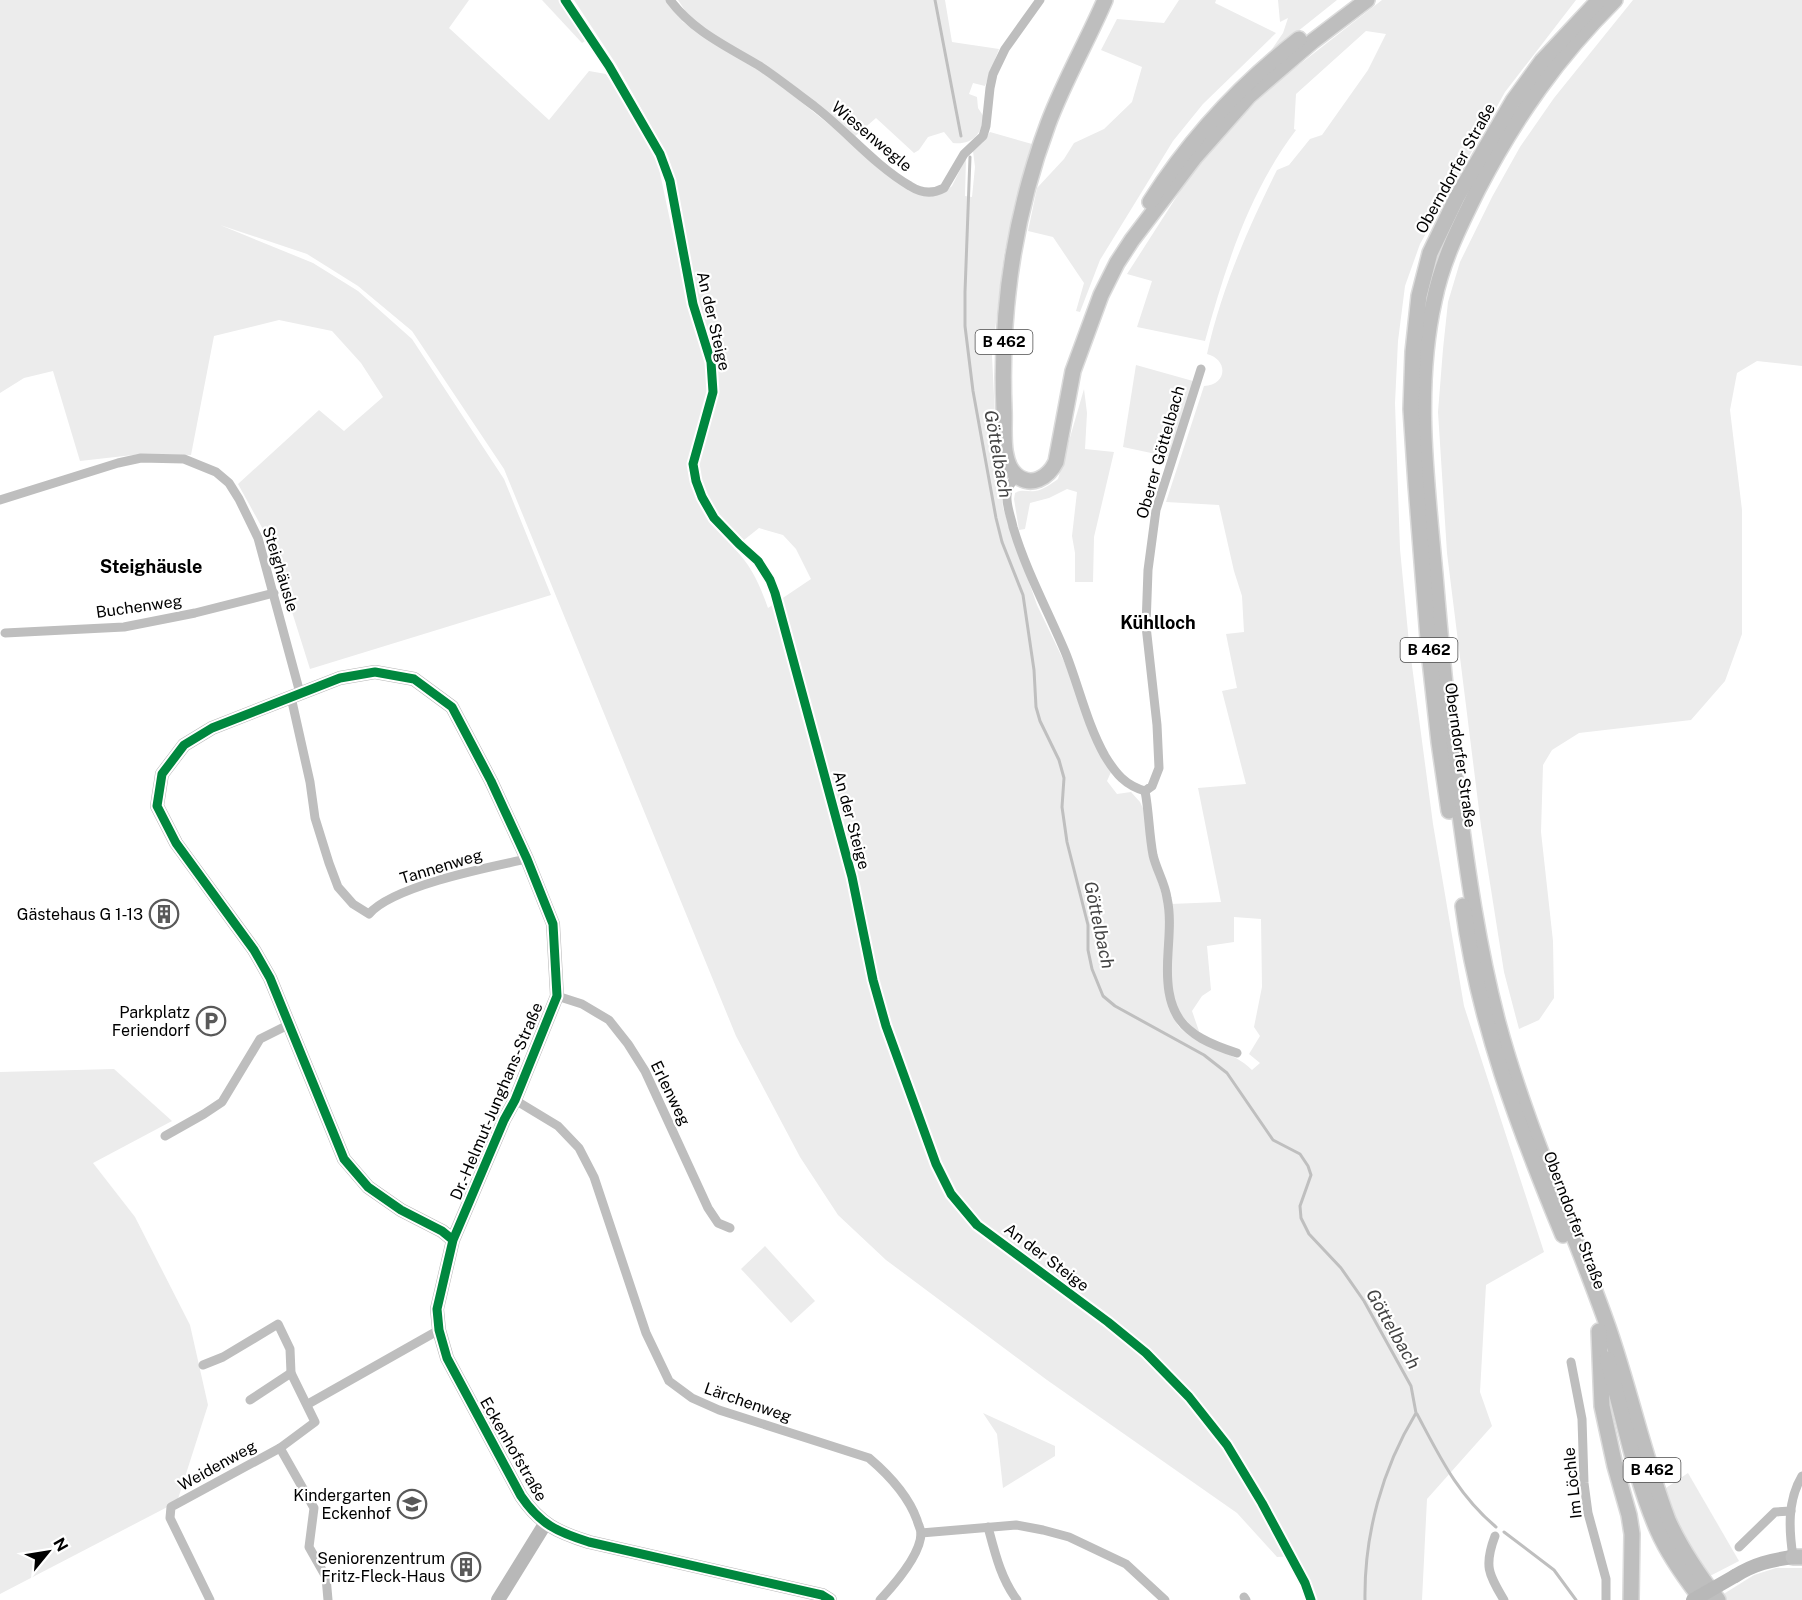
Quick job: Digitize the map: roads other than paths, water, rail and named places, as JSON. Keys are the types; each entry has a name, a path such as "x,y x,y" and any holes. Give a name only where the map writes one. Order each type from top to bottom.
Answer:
{"main road":[{"name":"B 462","path":"1017,476 1011,470 1006,455 1004,399 1006,305 1012,262 1020,220 1048,126 1105,0"},
{"path":"1132,240 1144,211 1162,183 1222,108 1267,64 1350,0"},
{"path":"1017,476 1026,480 1037,480 1048,474 1056,462 1073,370 1101,295 1116,263 1132,240 1195,157 1249,96 1312,41 1367,0"},
{"name":"Oberndorfer Straße","path":"1599,0 1542,61 1513,101 1457,197 1430,253 1419,296 1413,352 1412,409 1418,518 1439,742 1477,987 1518,1123 1604,1330"},
{"name":"Oberndorfer Straße","path":"1604,1330 1510,1063 1498,1022 1475,920 1441,651 1427,484 1424,409 1426,348 1434,301 1446,257 1465,215 1495,155 1524,108 1555,65 1615,0"},
{"name":"B 462","path":"1604,1330 1632,1452 1658,1532 1673,1560 1702,1600"},
{"name":"B 462","path":"1604,1330 1668,1520 1677,1541 1696,1572 1718,1600"},
{"path":"1604,1330 1602,1406 1632,1534 1631,1600"}],"street":[{"name":"An der Steige","path":"565,0 609,66 660,154 670,181 693,304 711,362 713,392 693,464 696,481 714,518 750,552 770,580 852,877 885,1026 932,1154 951,1194 977,1224 1146,1353 1189,1397 1227,1445 1293,1560 1311,1600"},
{"name":"Wiesenwegle","path":"670,0 678,11 702,32 761,67 814,106 896,176 911,187 928,193 944,188 964,154 983,136 993,74 1005,49 1040,0"},
{"name":"Oberer Göttelbach","path":"1145,791 1152,786 1159,768 1157,725 1146,626 1148,570 1156,510 1201,369"},
{"name":"Steighäusle","path":"0,500 118,463 156,457 184,459 216,472 229,483 258,538 274,593 296,695"},
{"path":"1017,476 1008,489 1006,497 1013,524 1027,567 1066,655 1094,733 1105,755 1120,776 1130,786 1145,791 1153,853 1167,898 1169,931 1167,969 1171,1001 1182,1024 1193,1035 1211,1045 1237,1053"},
{"name":"Buchenweg","path":"5,633 124,627 195,613 274,593"},
{"name":"Dr.-Helmut-Junghans-Straße","path":"375,672 414,679 452,707 491,781 526,859 553,924 557,996 515,1100 504,1120 453,1240 368,1188 344,1160 270,978 254,950 176,843 158,806 162,774 184,745 212,728 340,678 375,672"},
{"name":"Tannenweg","path":"296,695 315,818 339,887 353,904 369,914 385,899 479,869 526,859"},
{"name":"Erlenweg","path":"557,996 582,1004 609,1020 628,1044 645,1071 708,1208 718,1223 730,1228"},
{"path":"165,1136 222,1102 260,1039 290,1023"},
{"name":"Lärchenweg","path":"515,1100 558,1126 579,1148 594,1177 646,1333 669,1381 693,1398 719,1410 869,1458 887,1473 901,1490 914,1512 921,1533"},
{"name":"Eckenhofstraße","path":"453,1240 437,1309 439,1330 447,1358 488,1437 531,1511 545,1524 565,1535 822,1595 830,1600"},
{"path":"203,1365 223,1357 278,1324 290,1349 291,1373 308,1404 439,1330"},
{"name":"Im Löchle","path":"1572,1362 1582,1419 1584,1483 1588,1513 1606,1579 1606,1600"},
{"path":"250,1400 291,1373"},
{"name":"Weidenweg","path":"210,1600 170,1518 171,1508 280,1448 315,1422 308,1404"},
{"path":"280,1448 314,1508 309,1547 326,1577 328,1600"},
{"path":"1693,1600 1751,1566 1766,1561 1798,1557 1790,1536 1791,1511 1796,1488 1802,1476"},
{"path":"1739,1547 1775,1512 1791,1511"},
{"path":"498,1600 545,1524"},
{"path":"880,1600 895,1584 913,1558 921,1533 1016,1525 1069,1537 1126,1564 1165,1600"},
{"path":"988,1527 996,1558 1009,1589 1017,1600"},
{"path":"1496,1536 1488,1557 1488,1566 1490,1575 1504,1600"}],"waterway":[{"name":"Göttelbach","path":"935,0 961,136"},
{"name":"Göttelbach","path":"970,157 965,326 973,391 996,518 1002,542 1023,595 1034,670 1036,707 1040,721 1059,760 1064,778 1062,807 1067,842 1088,925 1088,950 1092,969 1103,996 1115,1006 1204,1055 1227,1073 1273,1140 1300,1154 1311,1175 1300,1206 1301,1218 1309,1234 1341,1268 1364,1301 1411,1386 1416,1413 1394,1457 1377,1503 1368,1551 1365,1600"},
{"path":"1417,1414 1460,1488 1496,1527"},
{"path":"1504,1532 1554,1570 1576,1600"}],"place":[{"name":"Gästehaus G 1-13","path":"164,914"},
{"name":"Parkplatz Feriendorf","path":"211,1021"},
{"name":"Kindergarten Eckenhof","path":"412,1504"},
{"name":"Seniorenzentrum Fritz-Fleck-Haus","path":"466,1567"}],"district":[{"name":"Steighäusle","path":"151,567"},
{"name":"Kühlloch","path":"1158,623"}]}
